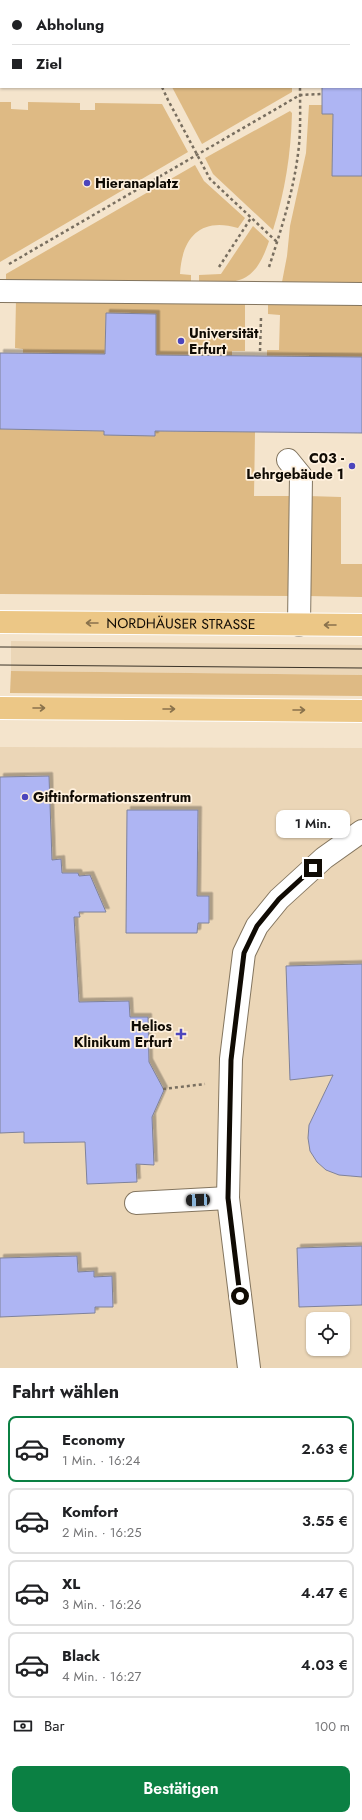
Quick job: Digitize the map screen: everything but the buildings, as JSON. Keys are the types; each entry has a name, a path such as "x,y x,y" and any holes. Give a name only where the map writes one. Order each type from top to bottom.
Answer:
{"main road":[{"name":"NORDHÄUSER STRASSE","path":"0,622 362,625"},
{"path":"0,708 362,711"}],"lane":[{"path":"0,291 362,294"},
{"path":"288,460 301,476 299,625"},
{"path":"249,1368 228,1198 231,1060 244,953 257,926 284,894 324,858 362,831"},
{"path":"136,1203 228,1198"}],"path":[{"path":"163,88 210,179 277,242"},
{"path":"260,351 261,293 289,202 297,160 300,132 300,88"},
{"path":"7,265 300,95 322,94"},
{"path":"218,268 251,218"},
{"path":"163,1089 231,1081"}],"shaded area":[{"path":"173,88 292,88 292,92 202,144"},
{"path":"0,102 11,102 11,109 28,110 28,102 80,103 80,110 95,110 95,103 162,104 188,152 0,262"},
{"path":"309,105 322,105 333,114 332,175 362,176 362,284 282,282 287,256 290,226 306,153"},
{"path":"290,111 292,113 289,158 281,201 273,230 213,174 205,158"},
{"path":"195,165 204,181 245,218 238,228 225,225 213,225 203,228 189,241 182,261 180,274 191,275 191,283 6,284 6,274"},
{"path":"253,226 269,241 264,255 252,273 244,278 225,283 199,283 199,275 221,274"},
{"path":"245,298 245,351 232,351 232,356 156,355 156,314 106,313 105,354 23,353 23,349 15,348 16,300"},
{"path":"268,300 362,301 362,357 267,356 267,350 279,350 280,315 268,314"},
{"path":"0,429 104,431 155,436 155,431 255,432 254,496 293,496 292,596 0,594"},
{"path":"308,496 341,497 341,564 362,564 362,597 307,596"},
{"path":"11,641 362,645 362,675 11,671"},
{"path":"11,671 362,675 362,696 10,693"},
{"name":"Helios Klinikum Erfurt","path":"0,747 362,748 362,1368 0,1368"}],"tram line":[{"path":"0,647 362,649"},
{"path":"0,665 362,668"}],"place":[{"name":"Hieranaplatz","path":"87,183"},
{"name":"Universität Erfurt","path":"181,341"},
{"name":"C03 - Lehrgebäude 1","path":"352,466"},
{"name":"Giftinformationszentrum","path":"25,797"},
{"name":"Helios Klinikum Erfurt","path":"181,1034"}],"route":[{"path":"240,1296 228,1198 231,1060 244,953 257,926 279,899 313,868"}]}
